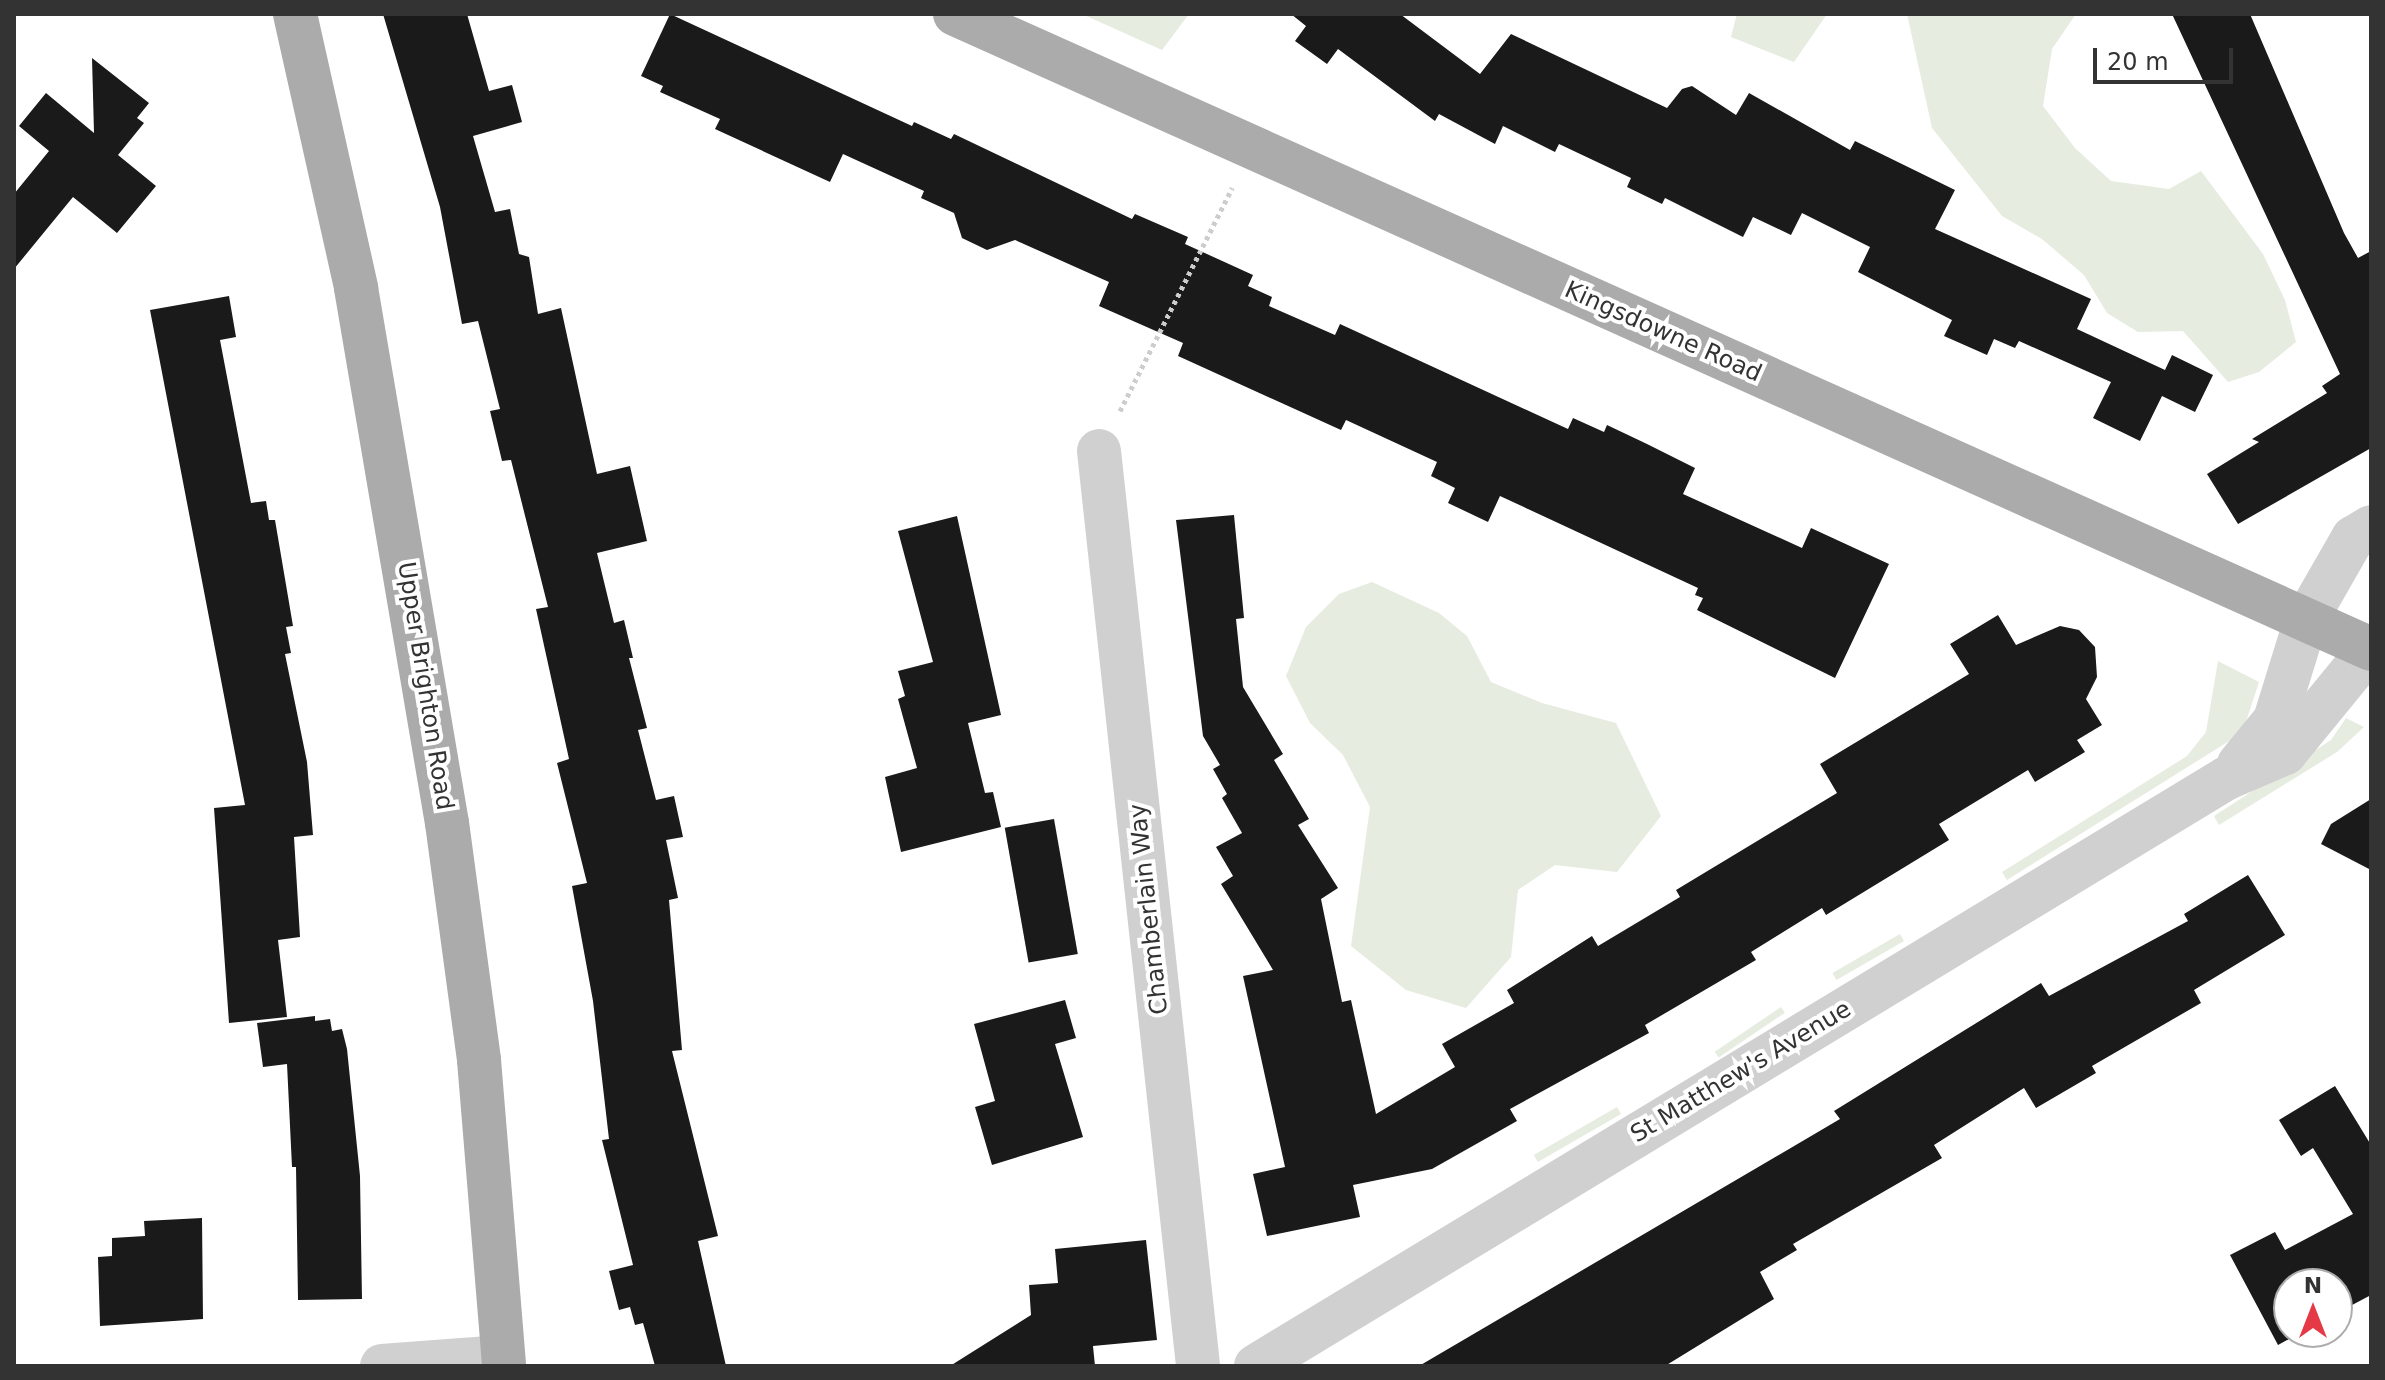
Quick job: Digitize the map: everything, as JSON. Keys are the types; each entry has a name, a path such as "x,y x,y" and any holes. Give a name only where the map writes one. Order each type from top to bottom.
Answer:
{"main road":[{"name":"Upper Brighton Road","path":"295,14 356,288 447,823 479,1060 504,1362"},
{"name":"Kingsdowne Road","path":"955,14 2371,649"}],"street":[{"name":"Chamberlain Way","path":"1099,451 1198,1366"},
{"path":"2227,778 2275,720 2306,620 2353,538 2371,527"},
{"path":"2227,778 2285,753 2371,649"},
{"name":"St Matthew's Avenue","path":"1256,1366 2227,778"},
{"path":"382,1366 504,1362"}],"path":[{"path":"1099,451 1228,196"}],"shaded area":[{"path":"1082,14 1189,14 1162,50"},
{"path":"1737,14 1827,14 1794,62 1731,37"},
{"path":"1907,14 2076,14 2052,49 2043,106 2075,148 2111,181 2169,189 2201,171 2263,254 2285,300 2296,342 2259,372 2228,382 2183,331 2138,332 2107,313 2084,275 2042,239 2002,216 1932,128"},
{"path":"1372,582 1439,613 1467,636 1491,682 1542,703 1616,723 1661,816 1617,872 1555,865 1518,890 1511,957 1466,1008 1406,990 1351,946 1370,807 1343,755 1310,723 1286,676 1306,627 1339,594"},
{"path":"2218,661 2259,682 2245,725 2234,738 2007,880 2002,872 2187,756 2206,732"},
{"path":"2346,718 2364,727 2337,752 2219,825 2214,816 2331,740"},
{"path":"1900,934 1904,941 1836,980 1832,973"},
{"path":"1781,1007 1785,1013 1719,1058 1715,1052"},
{"path":"1617,1107 1621,1114 1538,1162 1534,1155"}],"building":[{"path":"383,14 467,14 489,91 512,85 522,122 473,136 495,212 510,209 519,254 529,257 538,314 561,308 597,474 630,466 647,541 597,553 614,623 624,620 633,658 629,658 647,728 638,730 656,800 674,796 683,837 666,840 678,898 669,900 682,1050 672,1051 718,1236 698,1241 726,1366 655,1366 643,1323 635,1325 630,1307 619,1310 609,1271 633,1265 602,1140 609,1139 593,1001 572,886 587,883 557,763 569,759 536,609 548,607 511,460 502,461 490,411 500,409 478,321 462,324 440,207"},
{"path":"670,14 912,126 914,122 951,139 954,134 1132,219 1135,214 1188,237 1185,244 1253,275 1248,286 1272,297 1269,306 1335,335 1340,324 1568,429 1573,418 1604,432 1607,425 1695,468 1683,494 1802,548 1811,528 1889,564 1835,678 1697,610 1703,598 1695,595 1698,588 1500,496 1488,522 1448,503 1455,488 1431,476 1437,462 1346,420 1341,430 1178,356 1183,343 1099,306 1109,282 1015,240 987,250 962,238 954,213 921,198 924,191 843,154 830,182 715,129 720,119 660,92 663,86 641,76"},
{"path":"1291,14 1400,14 1480,74 1511,34 1667,108 1682,89 1692,86 1736,115 1749,93 1850,150 1855,141 1955,190 1935,229 2091,299 2077,329 2165,370 2172,355 2213,375 2195,412 2162,396 2140,441 2093,418 2111,382 2019,341 2015,348 1994,339 1987,355 1944,336 1952,320 1858,272 1870,247 1802,213 1791,235 1753,217 1743,237 1665,198 1662,204 1627,187 1631,178 1559,144 1555,152 1503,126 1495,144 1439,114 1435,121 1338,49 1327,64 1295,41 1306,26"},
{"path":"2172,14 2250,14 2344,233 2358,258 2371,251 2371,448 2238,524 2207,474 2259,442 2252,439 2327,393 2322,386 2340,374"},
{"path":"92,58 149,103 137,118 144,123 118,155 156,186 117,233 73,197 14,269 14,194 49,151 19,126 46,93 94,133"},
{"path":"229,296 236,337 220,340 251,503 266,501 269,520 275,520 293,626 286,627 291,653 285,654 307,762 313,835 294,837 300,937 278,940 287,1017 229,1023 214,808 245,805 150,310"},
{"path":"1234,515 1244,618 1236,619 1243,687 1283,754 1274,760 1309,819 1298,825 1338,888 1321,899 1342,1002 1351,1000 1376,1114 1455,1067 1442,1044 1514,1003 1507,990 1592,936 1598,946 1680,897 1676,890 1837,793 1820,764 1969,674 1950,644 1998,615 2016,645 2060,626 2079,630 2095,647 2097,677 2086,699 2102,725 2077,740 2085,752 2035,782 2028,770 1939,824 1949,840 1826,915 1822,908 1751,952 1756,960 1645,1025 1649,1033 1510,1109 1517,1121 1432,1169 1353,1185 1360,1217 1267,1236 1253,1174 1285,1167 1243,976 1273,970 1221,884 1233,876 1216,847 1242,833 1222,798 1227,794 1213,769 1220,765 1203,736 1176,520"},
{"path":"957,516 1001,715 968,723 985,793 993,792 1001,827 901,852 885,777 917,768 898,699 905,696 898,671 933,662 898,531"},
{"path":"2371,799 2371,870 2321,844 2331,824"},
{"path":"1054,819 1078,954 1029,963 1005,828"},
{"path":"2248,875 2285,935 2194,990 2201,1003 2092,1066 2096,1073 2036,1108 2024,1088 1934,1145 1942,1158 1793,1244 1797,1250 1760,1272 1774,1299 1665,1366 1419,1366 1840,1119 1834,1111 2041,983 2049,996 2188,921 2184,914"},
{"path":"1065,1000 1076,1038 1055,1044 1083,1137 992,1165 975,1107 995,1101 974,1024"},
{"path":"315,1016 315,1021 330,1019 332,1031 342,1029 347,1049 360,1176 362,1299 298,1300 296,1167 292,1167 287,1064 263,1067 257,1023"},
{"path":"2335,1086 2371,1145 2371,1295 2353,1305 2353,1268 2273,1268 2273,1336 2230,1255 2275,1232 2285,1250 2353,1214 2313,1148 2301,1156 2279,1120"},
{"path":"202,1218 203,1319 100,1326 98,1257 112,1256 112,1238 145,1236 144,1221"},
{"path":"1146,1240 1157,1340 1093,1346 1095,1366 950,1366 1031,1315 1029,1285 1058,1283 1055,1249"}]}
